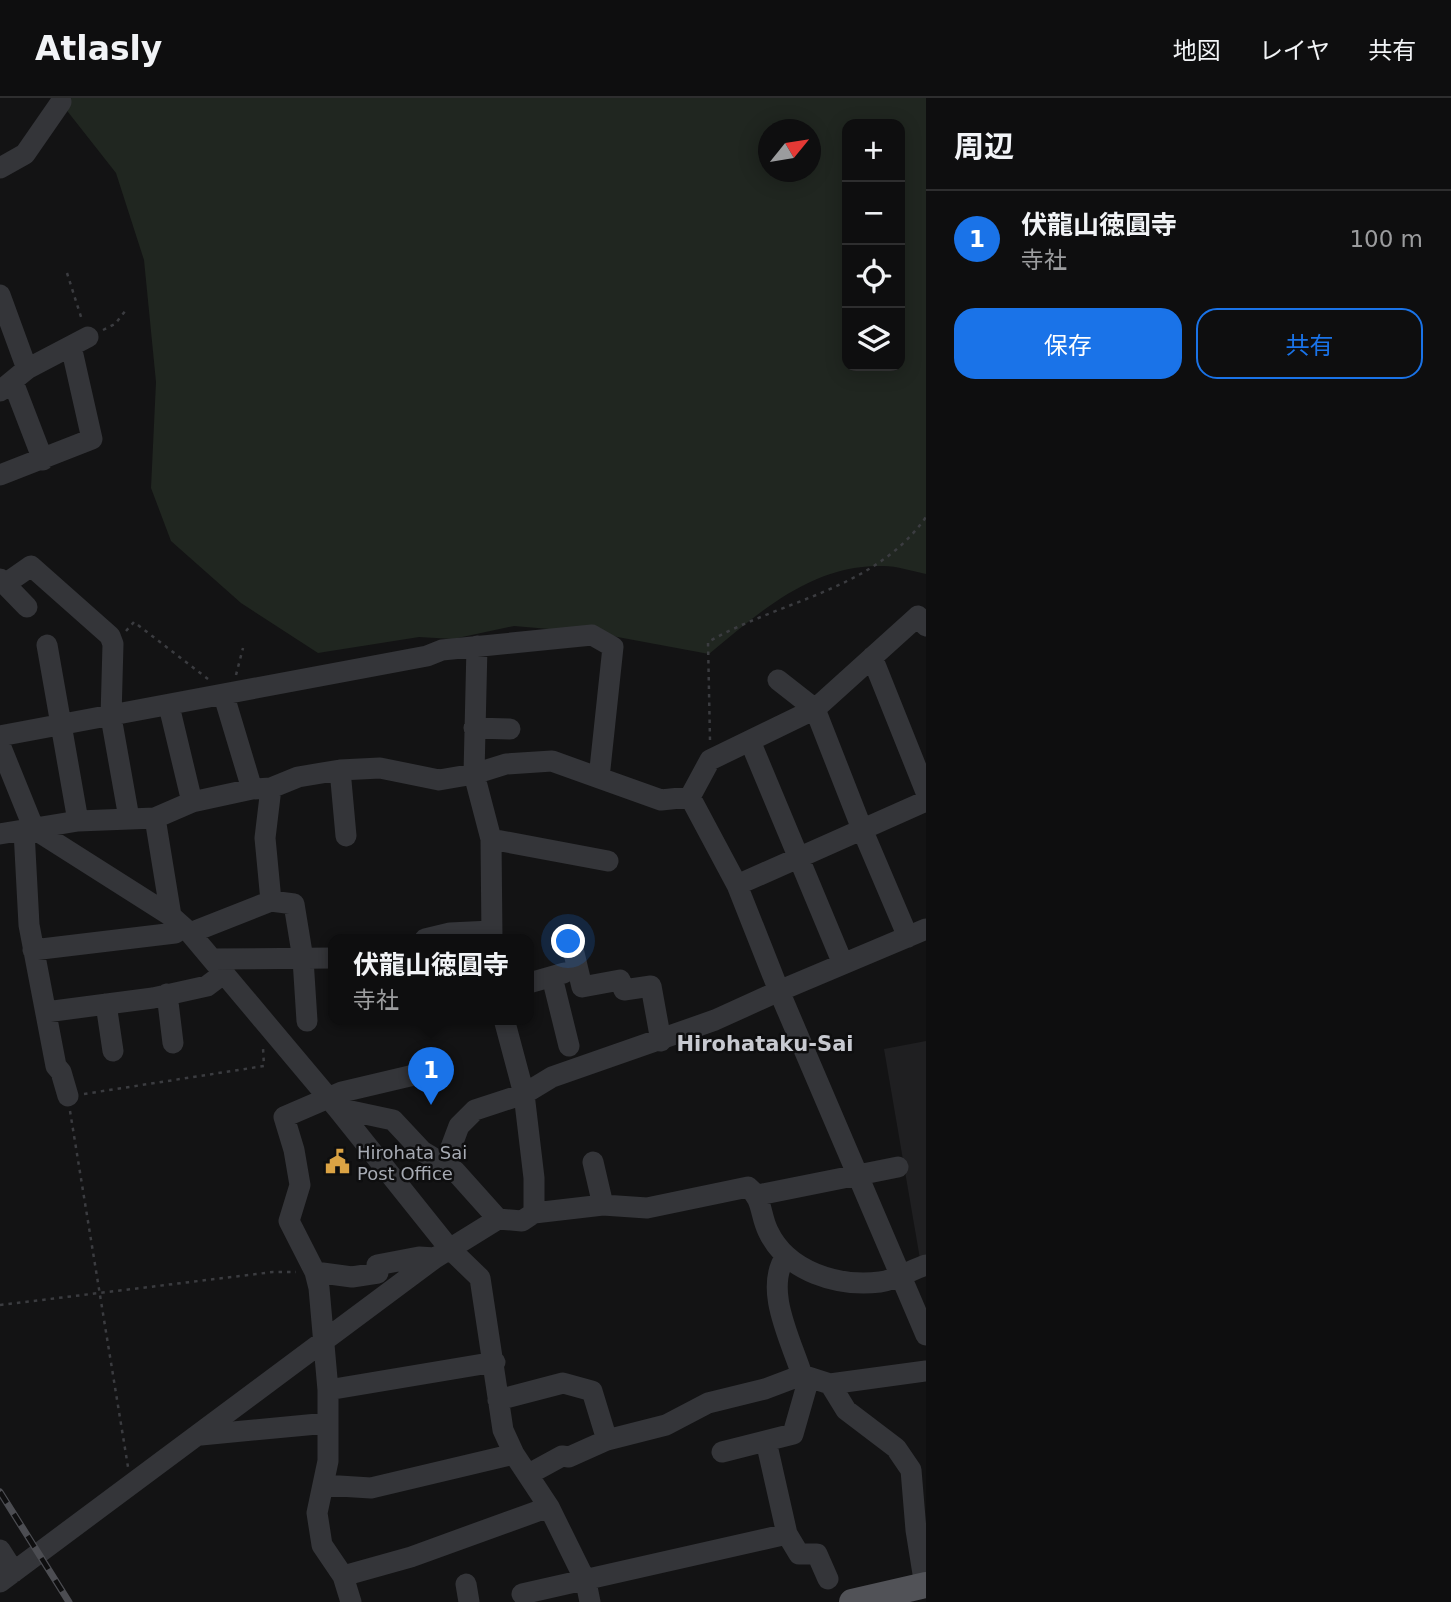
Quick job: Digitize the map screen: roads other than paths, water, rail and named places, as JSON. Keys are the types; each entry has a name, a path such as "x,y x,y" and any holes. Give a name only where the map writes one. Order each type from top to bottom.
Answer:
{"main road":[{"path":"852,1602 925,1586"}],"street":[{"path":"0,168 25,154 61,102"},
{"path":"0,295 13,381 43,460"},
{"path":"0,475 92,439 80,342 13,381"},
{"path":"27,607 3,582 31,566 110,636 113,645 111,717 129,818"},
{"path":"690,797 710,760 815,709 918,616 926,626"},
{"path":"0,736 61,727 223,693 427,656 442,650 592,635 613,647 599,778"},
{"path":"47,645 78,821"},
{"path":"477,646 474,774 491,839 492,934"},
{"path":"872,657 926,792"},
{"path":"444,1166 459,1126 466,1116 524,1094 552,1077 661,1041 917,933 862,830 815,709 778,680"},
{"path":"223,693 261,789 271,901"},
{"path":"169,706 192,802"},
{"path":"474,728 510,729"},
{"path":"750,741 843,964"},
{"path":"0,745 29,830 29,925 56,1066 61,1072 68,1096"},
{"path":"0,834 78,821 155,818 192,802 340,770 380,768 439,779 474,774 506,764 552,761 661,800 690,797"},
{"path":"340,770 346,836"},
{"path":"690,797 737,885 779,991 926,1335"},
{"path":"737,885 926,801"},
{"path":"155,818 181,926"},
{"path":"29,830 181,926 333,1103 442,1253 480,1278 495,1362 503,1430 514,1454 549,1507 588,1592"},
{"path":"491,839 608,861"},
{"path":"33,950 175,933 181,926 271,901 293,904 303,959 307,1021"},
{"path":"446,934 471,934"},
{"path":"218,966 328,958"},
{"path":"534,982 552,977 575,961 582,988 621,980 624,990 651,986 661,1041"},
{"path":"46,1012 207,986 218,966"},
{"path":"552,977 569,1046"},
{"path":"167,994 173,1043"},
{"path":"106,1004 113,1051"},
{"path":"506,1025 524,1094 534,1178 534,1213"},
{"path":"351,1602 343,1576 322,1545 317,1513 328,1461 328,1390 315,1272 289,1221 300,1185 294,1150 284,1117 431,1071 433,1081"},
{"path":"333,1103 393,1121 422,1152 455,1171 498,1219"},
{"path":"593,1162 603,1205"},
{"path":"758,1195 898,1167"},
{"path":"0,1550 7,1577 442,1253 498,1219 522,1221 534,1213 603,1205 647,1208 748,1187 758,1195 768,1231 786,1256 807,1271 831,1279 857,1283 883,1282 926,1265"},
{"path":"315,1272 352,1277 378,1273 377,1265 442,1253"},
{"path":"786,1256 779,1267 776,1290 814,1379 846,1410 896,1448 911,1470 916,1530 925,1586"},
{"path":"328,1390 495,1362"},
{"path":"528,1474 562,1456 569,1457 607,1440 666,1425 708,1403 814,1379 926,1371"},
{"path":"722,1452 793,1434 814,1379"},
{"path":"498,1400 564,1383 593,1391 607,1440"},
{"path":"200,1435 328,1423"},
{"path":"766,1441 787,1534 799,1554 817,1554 828,1579"},
{"path":"323,1485 371,1488 514,1454"},
{"path":"343,1576 411,1557 549,1507"},
{"path":"522,1594 588,1592 787,1534"}],"railway":[{"path":"0,1492 69,1602"}],"place":[{"name":"伏龍山徳圓寺","path":"431,1105"},
{"name":"Hirohata Sai Post Office","path":"337,1162"}],"district":[{"name":"Hirohataku-Sai","path":"765,1044"}]}
